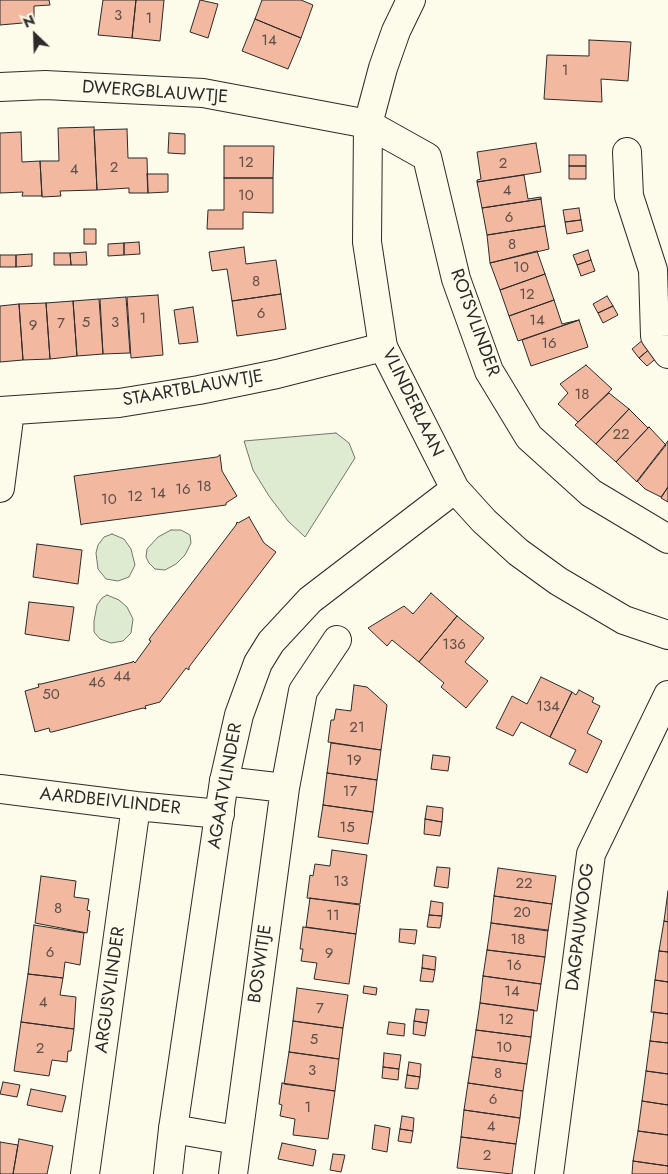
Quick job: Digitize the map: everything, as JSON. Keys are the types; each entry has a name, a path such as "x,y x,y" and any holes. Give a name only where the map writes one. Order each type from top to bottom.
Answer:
{"street":[{"name":"VLINDERLAAN","path":"411,0 396,31 382,68 368,124 366,242 383,347 455,489 484,521 518,552 558,581 624,620 668,635"},
{"name":"DWERGBLAUWTJE","path":"0,87 45,85 202,93 368,124"},
{"name":"ROTSVLINDER","path":"368,124 427,157 459,288 489,371 529,437 591,493 668,539"},
{"path":"627,152 628,196 653,270 656,336 668,354"},
{"name":"STAARTBLAUWTJE","path":"5,411 119,402 199,390 286,372 383,347"},
{"path":"0,488 5,411"},
{"name":"AGAATVLINDER","path":"168,1174 224,781 233,740 258,663 271,642 310,600 455,489"},
{"name":"BOSWITJE","path":"233,1174 285,788 303,691 337,640"},
{"name":"DAGPAUWOOG","path":"550,1174 591,854 668,695"},
{"path":"224,781 285,788"},
{"name":"AARDBEIVLINDER","path":"0,789 136,806 220,814"},
{"name":"ARGUSVLINDER","path":"85,1174 136,806"},
{"path":"173,1129 237,1140"}],"green space":[{"path":"336,433 349,443 355,458 305,537 288,521 269,496 253,470 244,441"},
{"path":"171,530 181,530 190,535 191,543 185,555 176,564 165,570 155,569 146,557 147,549 158,537"},
{"path":"112,534 124,539 131,549 135,565 129,577 118,581 106,579 98,569 96,553 98,545 104,537"},
{"path":"107,595 119,600 127,607 133,619 131,633 123,641 111,643 100,639 94,632 97,605"}],"building":[{"path":"0,0 49,0 50,5 34,6 34,22 0,25"},
{"path":"103,0 136,0 132,38 98,35"},
{"path":"136,0 164,0 160,41 132,38"},
{"path":"200,0 218,4 208,38 190,32"},
{"path":"262,0 301,0 313,5 301,38 255,19"},
{"path":"255,19 301,38 288,69 242,51"},
{"path":"589,40 631,42 628,81 601,79 602,102 544,99 547,55 589,56"},
{"path":"94,127 97,190 60,191 61,196 42,197 40,161 59,161 58,128"},
{"path":"127,129 128,158 147,158 148,193 129,193 129,188 97,190 94,130"},
{"path":"21,132 22,162 40,161 42,196 22,196 23,192 0,193 0,133"},
{"path":"169,133 185,134 185,154 168,153"},
{"path":"536,143 541,172 477,182 477,180 481,179 477,152"},
{"path":"224,146 274,146 273,178 224,178"},
{"path":"569,155 586,155 586,166 569,166"},
{"path":"569,166 586,166 586,179 569,179"},
{"path":"147,174 168,174 168,192 148,193"},
{"path":"524,175 528,199 541,197 541,199 482,208 477,182"},
{"path":"224,178 273,178 273,213 243,212 243,229 207,229 208,210 224,210"},
{"path":"541,199 545,226 487,235 482,208"},
{"path":"579,208 581,220 565,222 563,210"},
{"path":"581,220 583,231 567,234 565,222"},
{"path":"545,226 549,249 490,263 487,235"},
{"path":"84,229 96,229 96,244 84,244"},
{"path":"139,242 140,254 124,255 124,243"},
{"path":"124,243 124,255 108,256 108,244"},
{"path":"244,247 246,264 276,260 281,294 232,301 227,269 212,271 209,252"},
{"path":"588,250 591,260 577,265 573,255"},
{"path":"537,251 545,274 500,290 490,263"},
{"path":"86,252 87,265 71,265 70,253"},
{"path":"54,253 70,253 71,265 54,265"},
{"path":"32,254 32,266 16,267 16,255"},
{"path":"0,255 16,255 16,267 0,267"},
{"path":"591,260 595,271 581,276 577,265"},
{"path":"545,274 554,300 509,316 500,290"},
{"path":"281,294 286,329 237,336 232,301"},
{"path":"158,295 163,355 131,358 127,297"},
{"path":"607,296 613,306 598,313 593,304"},
{"path":"126,297 130,353 103,354 100,299"},
{"path":"99,299 103,354 77,356 73,301"},
{"path":"554,300 562,324 579,320 518,341 509,316"},
{"path":"73,301 77,356 50,359 46,303"},
{"path":"46,303 50,359 23,360 19,304"},
{"path":"19,304 23,360 0,362 0,306"},
{"path":"613,306 618,315 603,323 598,313"},
{"path":"193,307 198,342 179,344 174,310"},
{"path":"579,320 588,347 531,366 522,340"},
{"path":"644,339 652,347 639,358 632,349"},
{"path":"652,347 659,356 647,366 639,358"},
{"path":"586,365 612,389 578,422 558,404 568,393 560,384"},
{"path":"609,393 629,409 596,444 575,425"},
{"path":"629,409 648,428 616,462 596,444"},
{"path":"649,427 666,445 637,482 616,462"},
{"path":"668,441 668,487 661,497 645,489 637,481"},
{"path":"220,455 222,471 237,496 226,503 226,505 81,525 74,476 217,457"},
{"path":"668,487 668,502 661,498"},
{"path":"249,517 264,543 276,552 189,667 189,670 186,668 160,702 145,706 146,709 143,708 52,732 50,732 49,728 35,732 25,691 39,687 38,684 133,661 135,663 151,641 149,640 150,638 237,522"},
{"path":"37,544 82,550 78,584 33,577"},
{"path":"431,593 457,616 419,662 392,640 387,646 368,628 404,606 413,614"},
{"path":"29,602 74,607 69,641 25,634"},
{"path":"457,616 484,638 465,662 488,681 466,708 441,687 444,683 419,662"},
{"path":"541,677 572,692 550,737 521,722 513,736 496,728 512,696 527,704"},
{"path":"354,685 367,687 387,705 381,750 328,742 331,720 334,720 336,709 351,711"},
{"path":"579,690 594,698 592,702 600,706 587,733 602,741 587,773 569,764 576,750 550,737 572,692 576,695"},
{"path":"331,743 381,750 377,780 327,773"},
{"path":"433,755 450,757 448,771 431,769"},
{"path":"327,773 377,780 373,812 323,805"},
{"path":"323,805 373,812 368,844 318,837"},
{"path":"427,806 443,808 442,822 425,819"},
{"path":"425,819 442,822 440,836 424,834"},
{"path":"332,850 367,855 360,904 307,898 310,875 313,876 315,864 330,866"},
{"path":"437,867 450,868 448,888 434,886"},
{"path":"498,868 556,876 552,904 494,896"},
{"path":"41,876 76,881 74,897 89,899 87,910 90,911 87,933 35,923"},
{"path":"668,891 668,922 664,921"},
{"path":"494,896 552,904 548,931 491,923"},
{"path":"310,898 360,905 356,934 306,927"},
{"path":"431,901 443,903 442,916 429,915"},
{"path":"429,915 442,916 440,928 427,927"},
{"path":"664,921 668,922 668,952 659,951"},
{"path":"491,923 548,930 545,957 487,950"},
{"path":"34,925 84,933 80,965 65,962 63,978 28,974"},
{"path":"303,927 356,934 349,984 314,979 317,963 301,961 303,949 300,949"},
{"path":"400,929 417,930 415,944 399,942"},
{"path":"487,950 545,957 541,984 483,976"},
{"path":"659,951 668,952 668,982 655,980"},
{"path":"423,955 436,957 435,970 422,968"},
{"path":"422,968 435,970 433,982 420,981"},
{"path":"28,974 63,978 60,995 76,997 74,1029 21,1022"},
{"path":"483,976 541,984 537,1011 480,1003"},
{"path":"655,980 668,982 668,1014 651,1012"},
{"path":"364,986 377,988 376,995 363,993"},
{"path":"297,988 348,995 343,1028 293,1021"},
{"path":"480,1003 534,1010 531,1037 476,1030"},
{"path":"416,1009 429,1010 427,1023 414,1021"},
{"path":"654,1012 668,1014 668,1043 650,1041"},
{"path":"293,1021 343,1028 339,1059 289,1052"},
{"path":"414,1021 427,1023 425,1036 413,1034"},
{"path":"21,1022 74,1029 71,1051 68,1051 67,1062 52,1060 49,1076 14,1071"},
{"path":"389,1022 405,1024 404,1036 387,1034"},
{"path":"476,1030 531,1037 527,1064 472,1057"},
{"path":"650,1041 668,1043 668,1074 646,1071"},
{"path":"289,1052 339,1059 335,1091 284,1084"},
{"path":"384,1053 401,1055 399,1069 383,1067"},
{"path":"472,1057 527,1064 523,1091 468,1083"},
{"path":"409,1062 421,1064 420,1077 407,1075"},
{"path":"383,1067 399,1069 398,1080 382,1078"},
{"path":"646,1071 668,1074 668,1105 642,1101"},
{"path":"407,1075 420,1077 418,1089 405,1088"},
{"path":"3,1082 20,1085 17,1097 0,1094"},
{"path":"282,1083 335,1091 328,1139 293,1135 295,1119 280,1116 282,1105 279,1104"},
{"path":"468,1083 523,1091 520,1118 464,1110"},
{"path":"31,1089 66,1096 62,1112 27,1105"},
{"path":"642,1101 668,1105 668,1135 638,1131"},
{"path":"464,1110 520,1118 516,1144 461,1137"},
{"path":"402,1116 414,1118 413,1131 400,1129"},
{"path":"375,1125 390,1128 387,1152 372,1149"},
{"path":"400,1129 413,1131 411,1143 398,1141"},
{"path":"638,1131 668,1135 668,1166 633,1161"},
{"path":"461,1137 516,1144 512,1174 457,1168"},
{"path":"19,1139 53,1146 47,1174 13,1174"},
{"path":"0,1142 18,1145 13,1174 0,1174"},
{"path":"282,1143 316,1150 313,1166 278,1159"},
{"path":"333,1154 345,1155 341,1172 330,1170"},
{"path":"633,1161 668,1166 668,1174 632,1174"}]}
